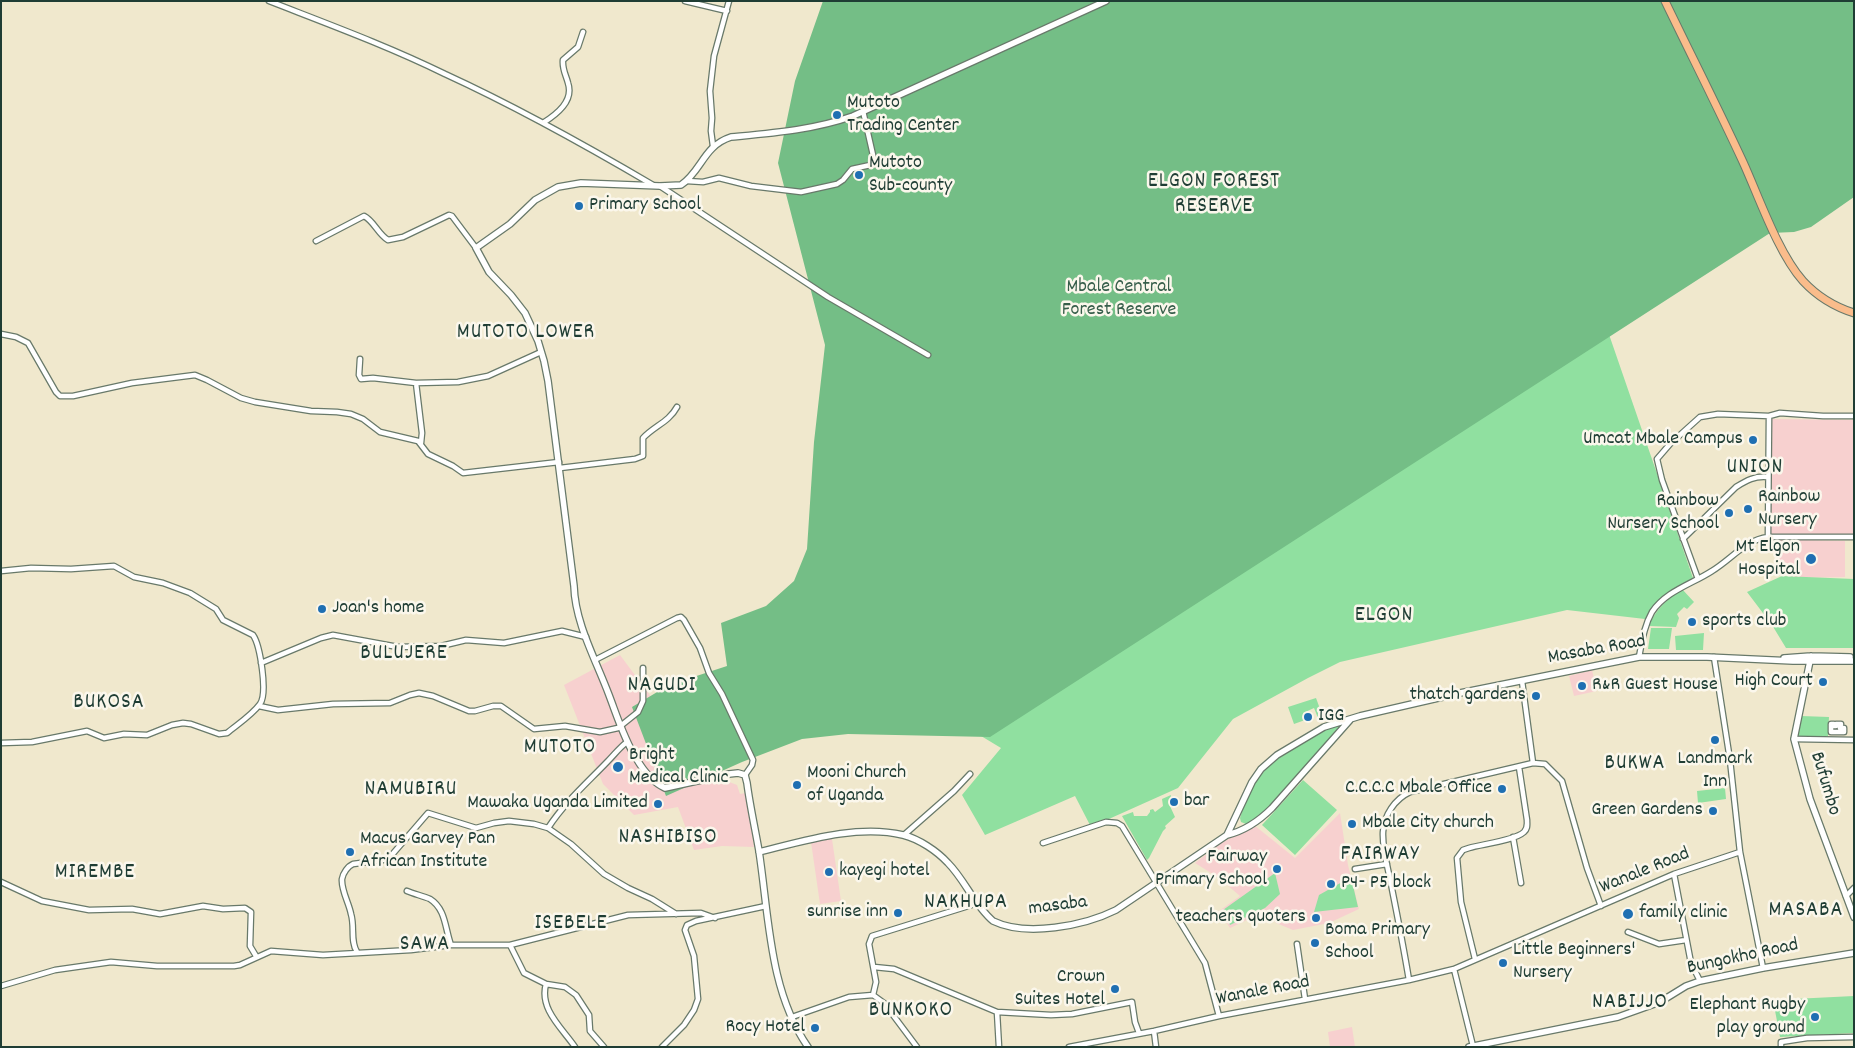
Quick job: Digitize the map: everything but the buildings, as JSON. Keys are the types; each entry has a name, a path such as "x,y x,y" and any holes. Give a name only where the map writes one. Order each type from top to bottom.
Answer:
{"main road":[{"path":"1665,1 1729,132 1776,236 1793,267 1811,289 1822,297 1854,313"}],"street":[{"path":"269,1 444,73 543,123 657,186 828,297 928,355"},
{"path":"685,1 727,11"},
{"path":"713,146 710,91 714,56 729,1"},
{"path":"476,248 510,224 535,200 558,187 581,183 678,186 687,181 713,146 731,137 794,131 832,123 863,111 1106,1"},
{"path":"543,123 556,114 566,103 570,88 562,66 563,60 578,47 583,32"},
{"path":"687,181 703,182 719,178 751,186 801,192 837,184 852,169 875,164 863,111"},
{"path":"316,241 364,216 388,240 403,237 449,215 452,216 476,248 489,272 525,313 541,352 548,381 560,465 575,602 586,637 627,742 647,773 665,788 728,774 738,773 744,775"},
{"path":"1,334 16,337 28,343 60,396 73,396 132,384 195,376 207,380 241,398 311,411 351,414 380,432 421,443"},
{"path":"360,359 359,375 361,379 373,378 416,383 447,383 484,377 541,352"},
{"path":"416,383 422,434 421,443 428,454 463,473 635,459 643,456 643,438 667,421 677,407"},
{"path":"1698,579 1657,463 1659,456 1700,417 1718,414 1769,416 1780,413 1854,416"},
{"path":"1768,537 1769,416"},
{"path":"1683,539 1736,487 1746,480 1758,476 1767,477"},
{"path":"1639,657 1644,631 1652,612 1667,597 1714,570 1748,543 1768,537 1854,537"},
{"path":"1,571 30,568 79,569 111,566 134,577 182,589 216,609 223,620 253,635 257,643 261,663 263,694 262,701 258,706 227,733 222,734 182,723 147,735 124,734 104,738 87,731 32,742 1,743"},
{"path":"595,660 676,618 681,618 700,648 709,673 722,694 753,760 752,765 744,775"},
{"path":"261,663 321,638 333,635 398,647 441,646 463,640 504,643 562,631 586,637"},
{"name":"Masaba Road","path":"1227,835 1252,782 1261,769 1277,755 1324,727 1460,693 1639,657 1854,659"},
{"path":"1714,657 1730,760 1740,852 1763,968"},
{"name":"Bufumbo","path":"1810,659 1794,740 1810,799 1849,894 1854,917"},
{"path":"258,706 278,710 333,704 390,703 414,693 419,693 433,696 469,711 501,706 534,728 565,726 600,732 616,729 637,713 642,705 643,668"},
{"path":"1522,681 1534,763"},
{"name":"masaba","path":"759,852 811,840 854,833 868,832 904,835 925,845 948,863 988,917 998,924 1042,928 1075,924 1098,918 1116,910 1227,835 1245,828 1261,818 1350,720"},
{"path":"1794,740 1854,740"},
{"path":"548,828 562,807 627,742"},
{"path":"1409,980 1383,837 1385,821 1390,810 1403,796 1410,792 1534,763 1545,764 1562,781 1589,875 1601,906"},
{"path":"1475,959 1461,902 1457,858 1463,850 1513,837 1521,834 1527,827 1519,767"},
{"path":"904,835 948,797 970,774"},
{"path":"744,775 759,852 778,982 792,1017 808,1047"},
{"path":"358,952 353,942 352,918 342,882 343,875 349,866 353,864 390,858 426,814 430,813 476,828 509,821 548,828 571,844 604,874 678,915"},
{"path":"1236,817 1245,828"},
{"path":"1044,843 1106,822 1117,823 1122,826 1205,962 1219,1016"},
{"path":"1513,837 1520,883"},
{"name":"Wanale Road","path":"1069,1047 1409,980 1454,968 1674,874 1740,852"},
{"path":"1355,869 1387,864"},
{"path":"1674,874 1691,963 1700,981"},
{"path":"1,882 42,901 89,910 132,909 160,914 203,906 223,910 246,908 250,912 250,946 256,956"},
{"path":"1849,894 1854,888"},
{"path":"407,891 430,899 438,906 442,912 446,933 451,944"},
{"path":"873,995 876,982 869,944 872,936 978,903"},
{"path":"662,1047 689,1018 698,999 694,956 685,930 687,925 691,922 766,906"},
{"path":"1,986 55,970 93,963 118,962 156,966 234,966 240,965 256,956 276,950 323,955 415,950 451,944 510,945 628,915 701,913 716,918"},
{"path":"1628,932 1659,944 1686,940"},
{"path":"1297,944 1305,999"},
{"path":"510,945 524,973 546,984 565,987 576,995 589,1015 590,1031 604,1047"},
{"name":"Bungokho Road","path":"1471,1046 1618,1018 1660,1002 1686,986 1700,981 1763,968 1854,953"},
{"path":"874,967 894,969 997,1012 1051,1016 1072,1014 1132,1002 1139,1033"},
{"path":"1454,968 1471,1046"},
{"path":"546,984 544,994 548,1010 575,1047"},
{"path":"792,1017 849,997 873,995 884,1003 917,1047"},
{"path":"997,1012 999,1047"},
{"path":"1154,1031 1156,1047"},
{"path":"1781,1047 1781,1042 1807,1038 1854,1037"}],"shaded area":[{"path":"1772,419 1854,420 1854,534 1771,534"},
{"name":"Mt Elgon Hospital","path":"1767,539 1845,541 1845,577 1790,578"},
{"path":"620,655 664,714 701,771 737,785 740,794 746,793 754,847 722,846 694,850 678,807 634,815 603,784 564,685"},
{"path":"1592,670 1597,691 1574,696 1569,676"},
{"name":"Fairway Primary School","path":"1340,813 1348,865 1359,909 1329,923 1293,930 1276,923 1266,911 1230,928 1219,911 1240,896 1219,878 1195,863 1218,845 1254,825 1295,858"},
{"name":"kayegi hotel","path":"832,839 841,901 820,904 811,842"},
{"path":"1352,1027 1355,1047 1330,1047 1328,1032"}],"green space":[{"name":"Mbale Central Forest Reserve","path":"823,1 1854,1 1854,197 1811,227 1794,232 1770,233 990,737 848,734 802,739 742,762 666,796 632,707 669,685 727,666 721,623 766,606 794,581 807,549 814,442 825,345 778,163 795,81"},
{"name":"sports club","path":"1593,288 1693,578 1691,580 1659,601 1645,619 1567,610 1340,662 1233,719 1178,788 1091,827 1075,796 985,835 962,795 1001,748 933,707"},
{"path":"1782,576 1854,579 1854,648 1786,648 1772,625 1747,592"},
{"path":"1682,589 1694,602 1687,609 1684,607 1677,614 1679,618 1676,627 1649,626 1662,605"},
{"path":"1651,628 1672,628 1669,649 1648,649"},
{"path":"1704,633 1703,650 1676,650 1675,636"},
{"path":"1316,698 1323,717 1318,718 1314,708 1303,713 1305,720 1294,724 1288,707"},
{"path":"1801,716 1829,717 1828,736 1798,737"},
{"path":"1341,724 1269,808 1246,824 1241,822 1240,818 1249,789 1277,756 1323,731"},
{"path":"1303,780 1337,810 1295,855 1262,825"},
{"path":"1725,788 1726,799 1698,803 1697,791"},
{"path":"1171,795 1169,804 1175,817 1165,826 1166,828 1147,860 1122,816 1133,812 1134,816 1147,816 1150,810 1153,809 1155,812 1163,806 1162,799"},
{"path":"1275,873 1280,894 1265,908 1230,925 1223,910"},
{"path":"1351,877 1358,907 1314,912 1319,895"},
{"name":"Elephant Rugby play ground","path":"1854,996 1854,1033 1780,1037 1773,1000"}],"place":[{"name":"Mutoto Trading Center","path":"837,115"},
{"name":"Mutoto Sub-county","path":"859,175"},
{"name":"Primary School","path":"579,206"},
{"name":"Umcat Mbale Campus","path":"1753,440"},
{"name":"Rainbow Nursery","path":"1748,509"},
{"name":"Rainbow Nursery School","path":"1729,513"},
{"name":"Mt Elgon Hospital","path":"1811,559"},
{"name":"Joan's home","path":"322,609"},
{"name":"sports club","path":"1692,622"},
{"name":"High Court","path":"1823,682"},
{"name":"R&R Guest House","path":"1582,686"},
{"name":"thatch gardens","path":"1536,696"},
{"name":"IGG","path":"1308,717"},
{"name":"Landmark Inn","path":"1715,740"},
{"name":"Bright Medical Clinic","path":"618,767"},
{"name":"Mooni Church of Uganda","path":"797,785"},
{"name":"C.C.C.C Mbale Office","path":"1502,789"},
{"name":"bar","path":"1174,802"},
{"name":"Mawaka Uganda Limited","path":"658,804"},
{"name":"Green Gardens","path":"1713,811"},
{"name":"Mbale City church","path":"1352,824"},
{"name":"Macus Garvey Pan African Institute","path":"350,852"},
{"name":"Fairway Primary School","path":"1277,869"},
{"name":"kayegi hotel","path":"829,872"},
{"name":"P4- P5 block","path":"1331,884"},
{"name":"sunrise inn","path":"898,913"},
{"name":"family clinic","path":"1628,914"},
{"name":"teachers quoters","path":"1316,918"},
{"name":"Boma Primary School","path":"1315,943"},
{"name":"Little Beginners' Nursery","path":"1503,963"},
{"name":"Crown Suites Hotel","path":"1115,989"},
{"name":"Elephant Rugby play ground","path":"1815,1017"},
{"name":"Rocy Hotel","path":"815,1028"}],"district":[{"name":"ELGON FOREST RESERVE","path":"1214,196"},
{"name":"MUTOTO LOWER","path":"526,334"},
{"name":"UNION","path":"1755,469"},
{"name":"ELGON","path":"1384,617"},
{"name":"BULUJERE","path":"404,655"},
{"name":"NAGUDI","path":"662,687"},
{"name":"BUKOSA","path":"109,704"},
{"name":"MUTOTO","path":"560,749"},
{"name":"BUKWA","path":"1635,765"},
{"name":"NAMUBIRU","path":"411,791"},
{"name":"NASHIBISO","path":"668,839"},
{"name":"FAIRWAY","path":"1380,856"},
{"name":"MIREMBE","path":"95,874"},
{"name":"NAKHUPA","path":"966,904"},
{"name":"MASABA","path":"1806,912"},
{"name":"ISEBELE","path":"571,925"},
{"name":"SAWA","path":"425,946"},
{"name":"NABIJJO","path":"1630,1004"},
{"name":"BUNKOKO","path":"911,1012"}]}
